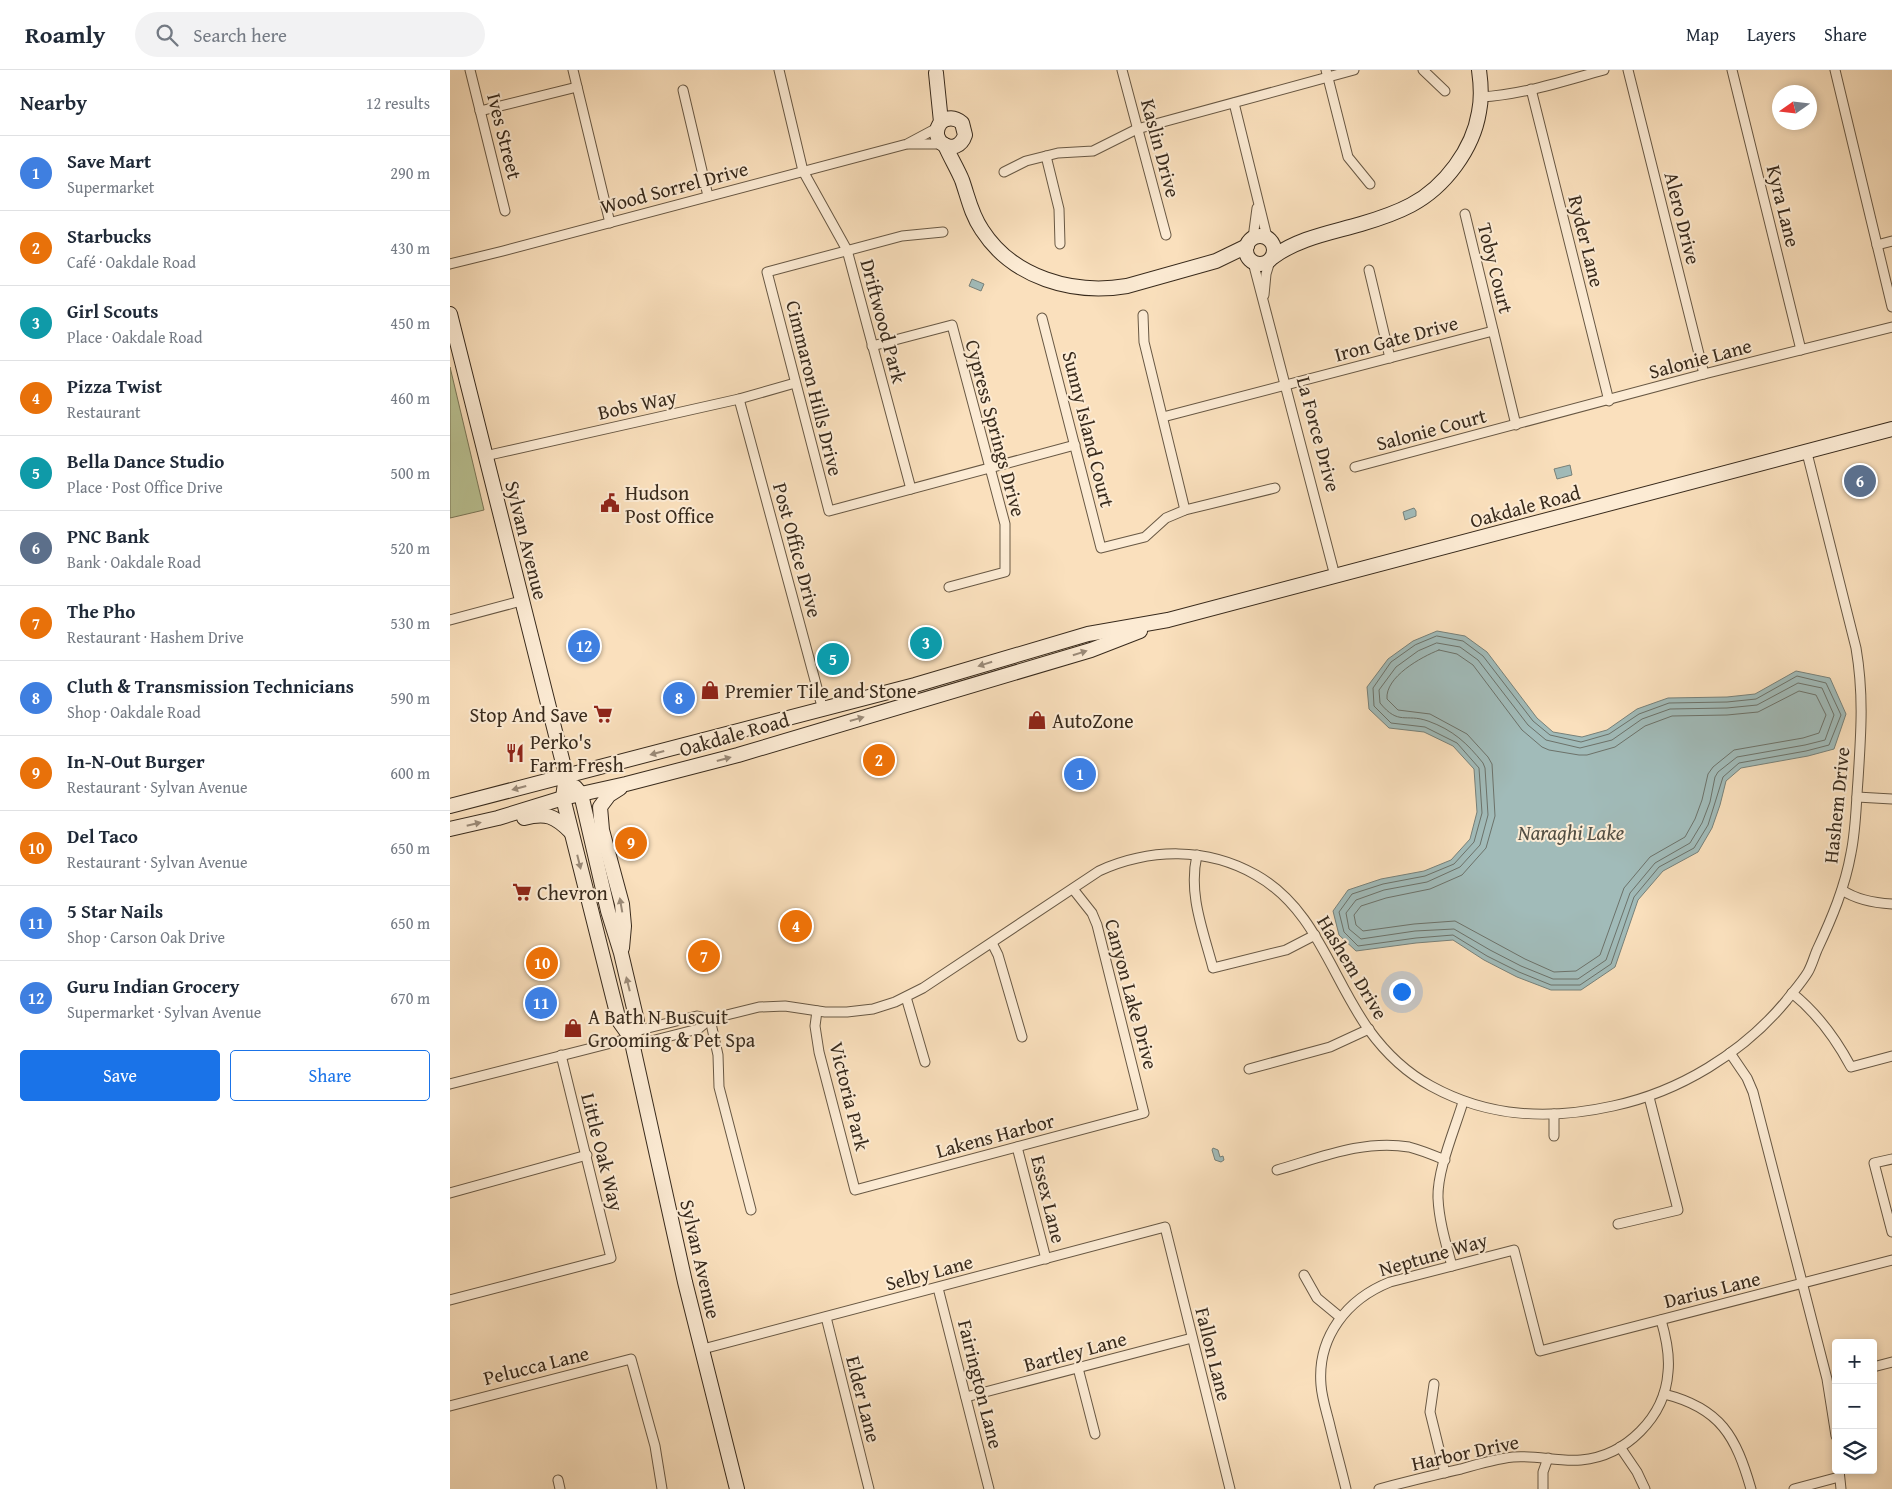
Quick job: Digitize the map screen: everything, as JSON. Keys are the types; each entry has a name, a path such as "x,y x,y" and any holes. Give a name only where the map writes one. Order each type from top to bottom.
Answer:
{"main road":[{"path":"936,72 939,125 937,137 944,145 962,179 972,213 992,243 1020,266 1054,282 1084,288 1113,288 1216,261 1260,236 1268,238 1306,238 1386,216 1412,205 1444,179 1468,146 1479,112 1481,97 1479,70"},
{"path":"936,72 950,110 955,118 964,126 965,135 961,142 954,146 944,145"},
{"path":"939,125 945,119 955,118"},
{"path":"961,142 962,179"},
{"name":"La Force Drive","path":"1268,238 1274,246 1271,259"},
{"path":"1216,261 1252,261 1262,264 1306,238"},
{"name":"La Force Drive","path":"1250,242 1246,254 1252,261"},
{"name":"Sylvan Avenue","path":"450,314 566,775 564,798 572,832 619,1021 631,1038 683,1272 737,1489"},
{"name":"Oakdale Road","path":"450,806 566,775 619,764 915,686 1088,634 1168,620 1807,453 1892,429"},
{"name":"Oakdale Road","path":"450,829 498,818 564,798 738,755 1091,650 1168,620"},
{"path":"997,678 1004,668 1058,650 1088,634"},
{"name":"Sylvan Avenue","path":"566,775 581,794 608,912 621,953 637,1021 631,1038"},
{"path":"621,953 624,926 622,904 602,830 600,807 609,795 626,784"},
{"path":"498,818 546,816 556,818 572,832"}],"street":[{"name":"Ives Street","path":"470,70 506,211"},
{"path":"573,70 610,222"},
{"name":"Driftwood Park","path":"779,70 803,171 847,250 911,489"},
{"name":"Kaslin Drive","path":"1122,70 1166,235"},
{"path":"1004,172 1026,161 1058,153 1093,151 1138,129 1234,103 1327,74 1354,70"},
{"path":"1423,70 1445,91"},
{"path":"1481,97 1500,96 1604,70"},
{"name":"Alero Drive","path":"1628,70 1704,374"},
{"name":"Kyra Lane","path":"1732,70 1801,350"},
{"path":"1835,70 1892,307"},
{"path":"1327,74 1348,157 1370,184"},
{"path":"480,111 577,87"},
{"name":"Ryder Lane","path":"1531,89 1609,401"},
{"path":"683,90 708,196"},
{"name":"La Force Drive","path":"1234,103 1268,238"},
{"name":"Wood Sorrel Drive","path":"907,144 939,125"},
{"name":"Wood Sorrel Drive","path":"450,264 907,144 944,145"},
{"path":"1046,156 1059,209 1060,244"},
{"name":"La Force Drive","path":"1250,242 1258,203"},
{"name":"Toby Court","path":"1465,214 1516,425"},
{"path":"847,250 902,236 943,232"},
{"path":"1877,245 1892,241"},
{"name":"Cimmaron Hills Drive","path":"847,250 767,272 829,511 911,489"},
{"name":"La Force Drive","path":"1264,302 1266,274 1271,259"},
{"name":"La Force Drive","path":"1252,261 1335,576"},
{"path":"1370,270 1390,358"},
{"path":"1143,315 1144,342 1185,510 1275,488"},
{"name":"Sunny Island Court","path":"1042,318 1101,548 1144,537 1166,518 1185,510"},
{"name":"Cypress Springs Drive","path":"872,346 952,325 1005,524 1005,572 948,587"},
{"name":"Salonie Lane","path":"1516,425 1704,374 1892,327"},
{"name":"Iron Gate Drive","path":"1163,417 1493,331"},
{"name":"Bobs Way","path":"485,456 740,399 795,383"},
{"name":"Post Office Drive","path":"740,399 823,710"},
{"name":"Salonie Court","path":"1355,467 1516,425"},
{"path":"911,489 1075,445"},
{"name":"Hashem Drive","path":"631,1038 640,1030 697,1016 710,1019 768,1006 847,1012 886,1005 923,988 1100,871 1129,860 1158,854 1197,855 1230,863 1258,876 1292,904 1315,935 1368,1029 1389,1053 1426,1084 1463,1102 1512,1114 1583,1112 1649,1097 1694,1076 1730,1053 1760,1028 1792,993 1807,973 1829,925 1842,890 1851,854 1858,797 1862,728 1860,672 1856,648 1807,453"},
{"path":"450,620 521,601"},
{"path":"1858,797 1892,799"},
{"path":"1197,855 1193,869 1193,889 1213,968 1286,950 1315,935"},
{"name":"Canyon Lake Drive","path":"1074,889 1092,913 1097,925 1144,1113"},
{"path":"1842,890 1860,899 1892,904"},
{"path":"992,943 998,956 1022,1037"},
{"path":"1792,993 1803,1002 1832,1034 1851,1067 1892,1056"},
{"path":"906,997 925,1062"},
{"name":"Victoria Park","path":"817,1011 816,1026 819,1052 855,1190"},
{"path":"450,1084 631,1038 643,1043 698,1028 710,1019 718,1055 719,1088 752,1210"},
{"path":"1249,1069 1330,1048 1368,1029"},
{"path":"1730,1053 1747,1078 1753,1092 1802,1284 1831,1378 1835,1429"},
{"name":"Little Oak Way","path":"450,1300 611,1258 561,1055"},
{"path":"1618,1224 1678,1210 1649,1097"},
{"path":"1452,1266 1439,1211 1438,1196 1439,1182 1463,1102"},
{"name":"Lakens Harbor","path":"855,1190 1144,1113"},
{"path":"1554,1114 1554,1136"},
{"path":"1277,1170 1350,1149 1382,1145 1409,1147 1445,1160"},
{"name":"Essex Lane","path":"1018,1147 1046,1259"},
{"path":"450,1193 587,1156"},
{"path":"1892,1158 1874,1163 1892,1232"},
{"name":"Selby Lane","path":"702,1350 1165,1228"},
{"name":"Fallon Lane","path":"1165,1228 1230,1489"},
{"name":"Neptune Way","path":"1346,1489 1321,1386 1323,1356 1327,1342 1340,1318 1353,1303 1375,1288 1390,1282 1514,1250 1540,1351"},
{"name":"Darius Lane","path":"1540,1351 1892,1260"},
{"path":"1304,1275 1317,1298 1340,1318"},
{"name":"Fairington Lane","path":"938,1288 989,1489"},
{"name":"Elder Lane","path":"826,1318 869,1489"},
{"name":"Harbor Drive","path":"1379,1489 1498,1459 1515,1457 1582,1460 1594,1458 1620,1447 1632,1439 1647,1424 1659,1407 1664,1394 1669,1360 1662,1320"},
{"name":"Bartley Lane","path":"966,1397 1192,1338"},
{"name":"Pelucca Lane","path":"450,1406 632,1359 655,1446 662,1489"},
{"path":"1877,1366 1892,1362"},
{"path":"1078,1368 1095,1434"},
{"path":"1434,1384 1430,1412 1444,1473"},
{"path":"1664,1394 1692,1403 1718,1421 1735,1443 1742,1458 1751,1489"},
{"path":"1620,1447 1637,1472 1645,1489"},
{"path":"1543,1489 1543,1472 1548,1458"},
{"path":"1794,1489 1839,1474 1842,1489"}],"green space":[{"path":"450,367 484,510 450,518"}],"water":[{"path":"972,279 984,284 981,291 969,286"},
{"path":"1570,465 1572,475 1557,479 1554,469"},
{"path":"1414,508 1416,516 1405,520 1403,512"},
{"name":"Naraghi Lake","path":"1437,631 1465,636 1487,652 1537,718 1553,732 1582,737 1607,730 1637,709 1668,698 1727,697 1755,694 1796,671 1830,678 1846,714 1834,749 1808,756 1741,768 1726,781 1712,828 1698,852 1663,871 1638,900 1615,967 1581,990 1551,990 1517,977 1484,960 1453,940 1356,951 1339,935 1333,911 1348,890 1381,879 1424,871 1451,860 1470,839 1477,812 1474,769 1453,746 1424,732 1389,728 1369,709 1367,687 1388,659 1413,641"},
{"path":"1213,1148 1218,1150 1220,1157 1223,1156 1224,1160 1221,1162 1215,1160"}],"place":[{"name":"PNC Bank","path":"1860,481"},
{"name":"Hudson Post Office","path":"610,503"},
{"name":"Girl Scouts","path":"926,643"},
{"name":"Guru Indian Grocery","path":"584,646"},
{"name":"Bella Dance Studio","path":"833,659"},
{"name":"Premier Tile and Stone","path":"710,690"},
{"name":"Cluth & Transmission Technicians","path":"679,698"},
{"name":"Stop And Save","path":"603,714"},
{"name":"AutoZone","path":"1037,720"},
{"name":"Perko's Farm Fresh","path":"515,753"},
{"name":"Starbucks","path":"879,760"},
{"name":"Save Mart","path":"1080,774"},
{"name":"In-N-Out Burger","path":"631,843"},
{"name":"Chevron","path":"522,892"},
{"name":"Pizza Twist","path":"796,926"},
{"name":"The Pho","path":"704,956"},
{"name":"Del Taco","path":"542,963"},
{"name":"5 Star Nails","path":"541,1003"},
{"name":"A Bath N Buscuit Grooming & Pet Spa","path":"573,1028"}]}
